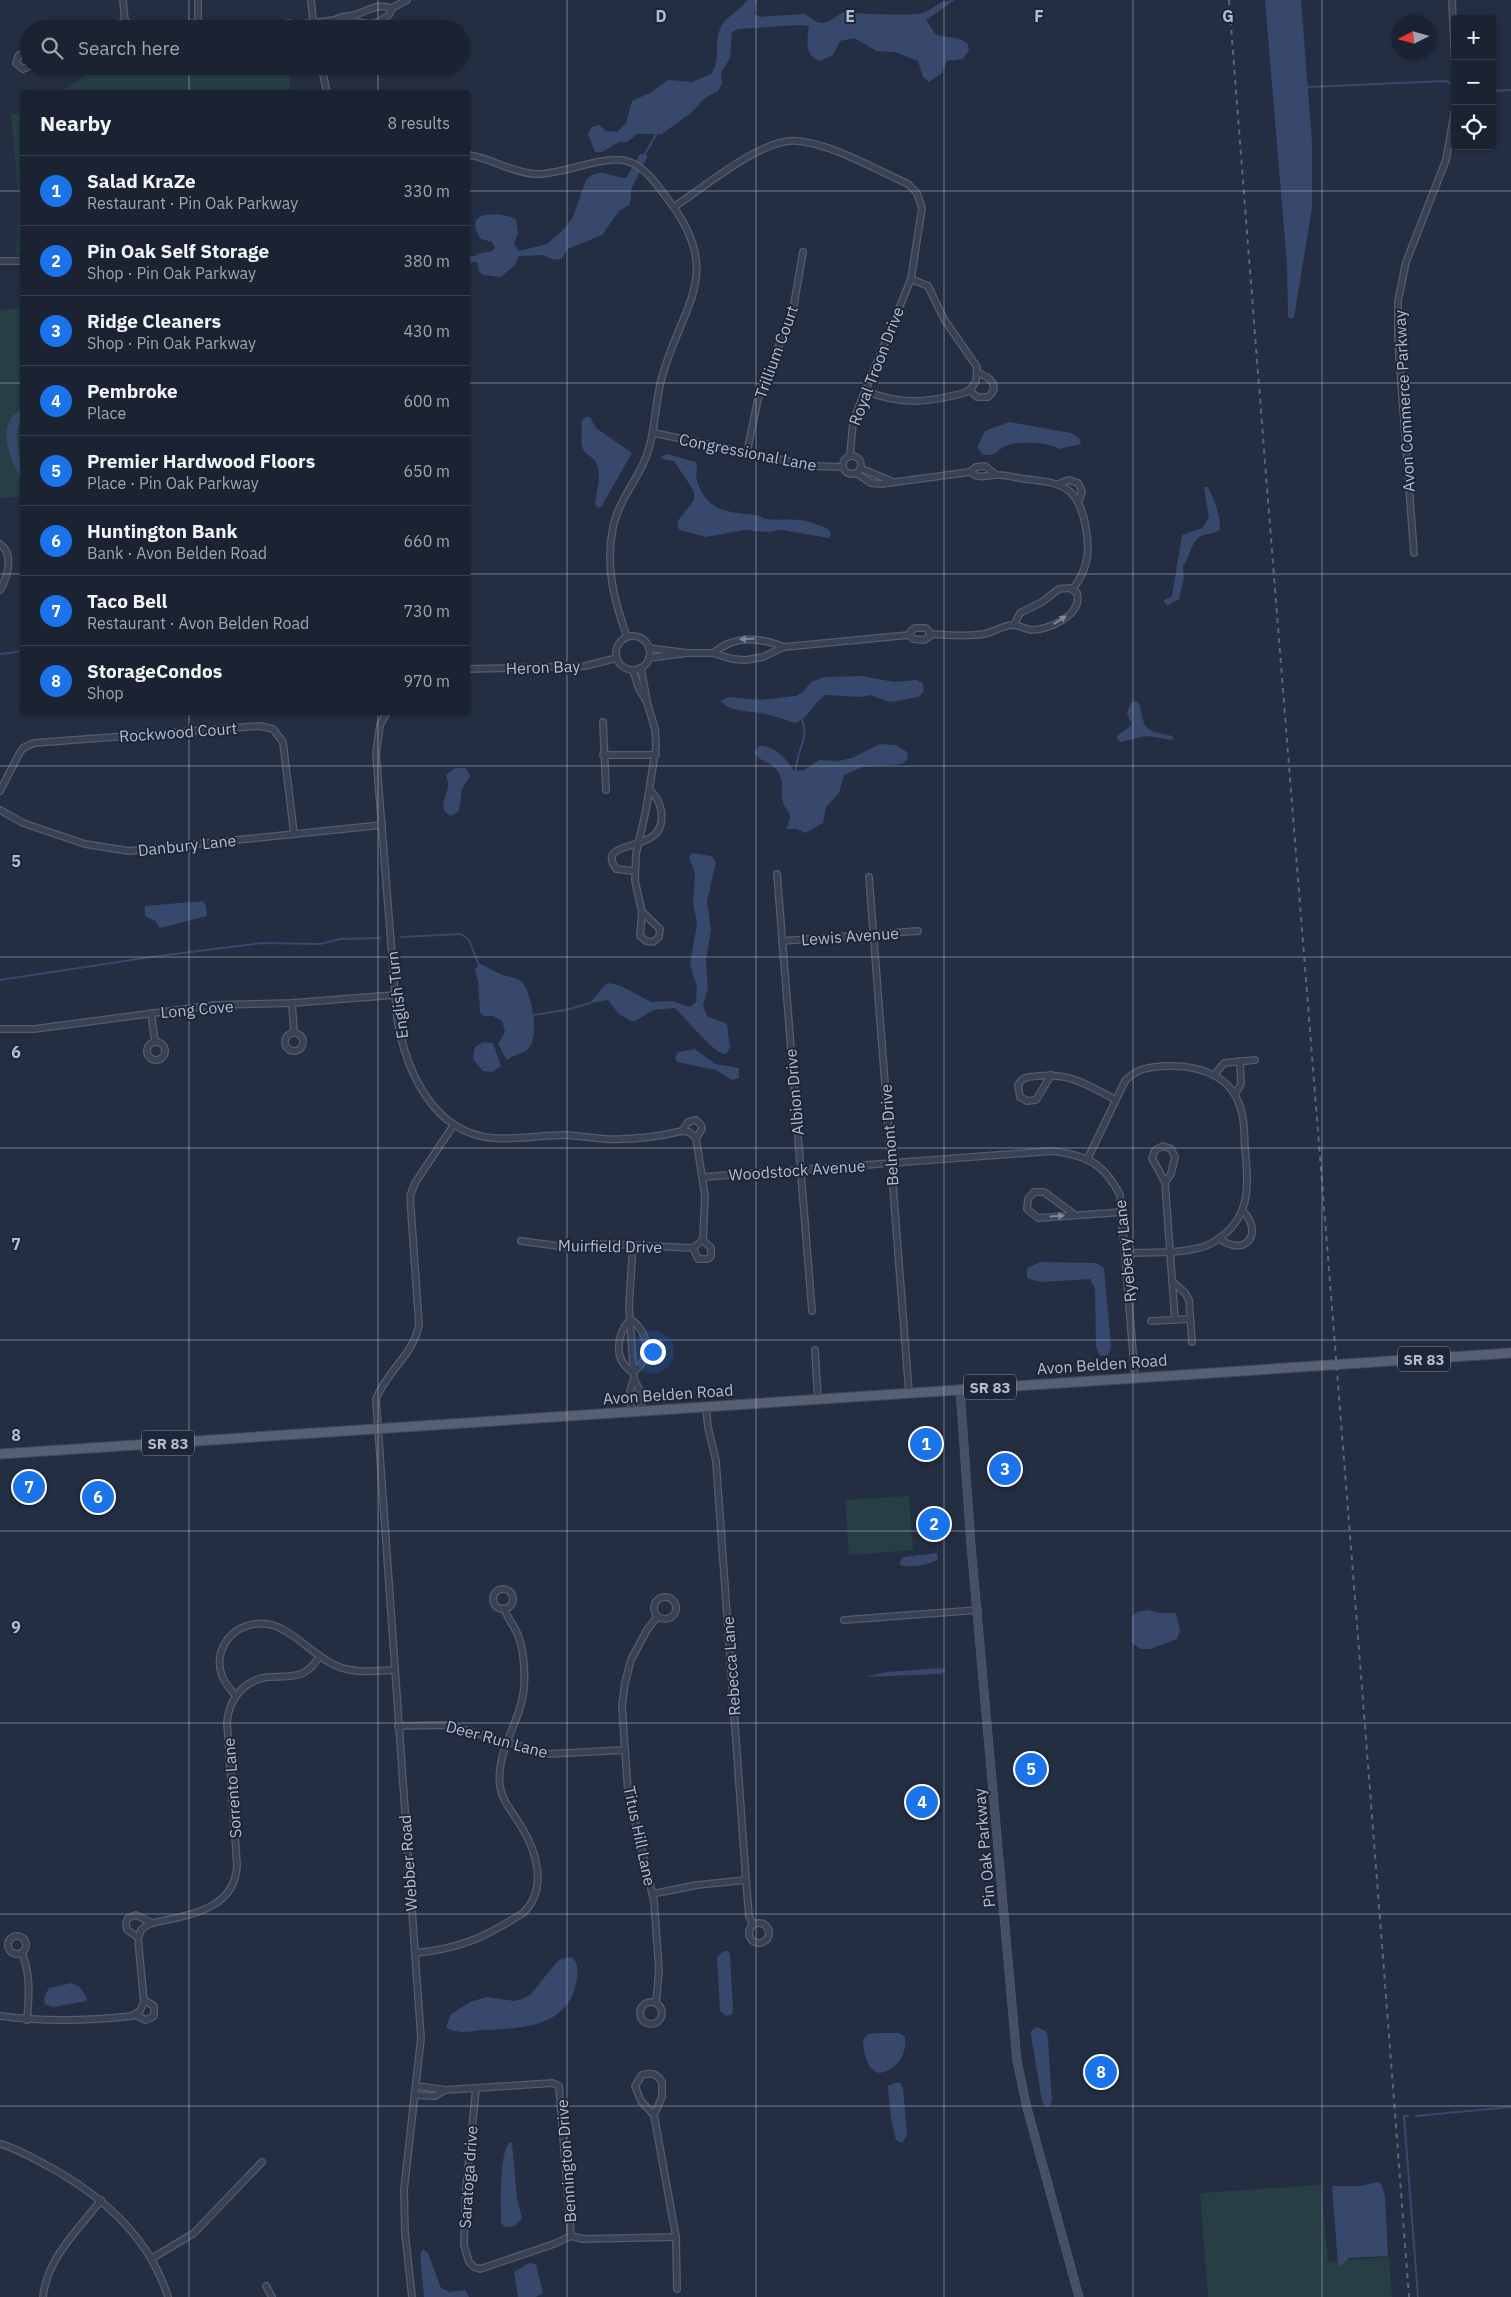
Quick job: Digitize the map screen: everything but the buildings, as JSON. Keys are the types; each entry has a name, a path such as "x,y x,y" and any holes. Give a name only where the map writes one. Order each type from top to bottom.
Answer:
{"main road":[{"name":"Avon Belden Road","path":"0,1454 1511,1352"}],"street":[{"path":"123,0 125,20"},
{"path":"198,0 198,20"},
{"path":"311,0 313,20"},
{"path":"381,20 388,15 392,8 407,0"},
{"path":"1452,0 1455,60"},
{"path":"350,20 374,6 392,8"},
{"path":"352,18 358,20"},
{"path":"20,55 16,63 20,66"},
{"path":"323,75 327,90"},
{"name":"Avon Commerce Parkway","path":"1414,553 1398,341 1398,301 1406,262 1446,160 1451,132"},
{"name":"Royal Troon Drive","path":"674,207 760,149 776,143 796,140 819,144 908,184 917,193 922,208 911,278 853,421 850,456"},
{"path":"470,156 506,168 536,174 609,161 628,162 647,171 674,207 693,245 697,274 692,297 662,378 654,433 644,463 622,501 616,517 609,554 613,593 627,637"},
{"name":"Trillium Court","path":"747,452 758,399 793,310 803,252"},
{"path":"0,262 20,261"},
{"path":"865,391 905,402 958,394 969,390 976,381 978,373 976,364 948,326 928,286 911,278"},
{"path":"969,390 982,398 988,398 993,392 994,385 991,379 978,373"},
{"name":"Congressional Lane","path":"654,433 812,466 843,467"},
{"path":"850,456 858,458 858,471 848,474 843,467 844,460 850,456"},
{"path":"858,471 876,484 970,472 976,467 985,466 995,474"},
{"path":"970,472 980,477 995,474 1058,484 1068,489 1078,501 1088,541 1088,557 1082,577 1073,589"},
{"path":"1058,484 1069,480 1078,483 1082,491 1078,501"},
{"path":"0,544 6,551 8,564 1,585"},
{"path":"649,648 668,653 713,653 732,659 746,660 768,655 784,647 909,635 913,639 922,640 930,634 971,635 1014,625 1025,629 1037,629 1062,620 1076,605 1078,596 1073,589 1067,587 1059,588 1049,597 1020,613 1014,625"},
{"path":"909,635 912,629 920,627 927,629 930,634"},
{"path":"649,658 649,648 643,640 627,637 619,643 617,658 623,667 633,670 641,668 649,658 668,653"},
{"path":"713,653 722,645 755,638 784,647"},
{"name":"Heron Bay","path":"470,670 584,666 617,658"},
{"path":"641,668 647,702 655,729 656,755 634,871 642,912 640,936 646,941 653,942 659,937 660,929 642,912"},
{"path":"633,670 639,689 647,702"},
{"path":"639,689 645,687"},
{"name":"English Turn","path":"385,715 380,725 376,754 399,1031 413,1074 433,1106 453,1126 481,1136 495,1138 534,1135 634,1139 682,1131 688,1122 696,1120 702,1129 696,1138"},
{"path":"603,722 606,790"},
{"name":"Rockwood Court","path":"0,791 24,748 34,743 268,727 278,732 283,742 294,834"},
{"path":"603,755 656,755"},
{"path":"634,871 616,869 611,858 613,852 618,849 646,842 655,836 661,822 660,803 656,795 650,790"},
{"name":"Danbury Lane","path":"0,810 23,823 85,844 115,850 144,850 382,826"},
{"name":"Albion Drive","path":"777,874 812,1310"},
{"name":"Belmont Drive","path":"869,877 909,1393"},
{"name":"Lewis Avenue","path":"782,941 918,931"},
{"name":"Long Cove","path":"0,1029 34,1029 215,1005 292,1003 395,996"},
{"path":"292,1003 294,1032"},
{"path":"151,1013 155,1041"},
{"path":"1214,1075 1224,1063 1255,1060"},
{"path":"1235,1094 1241,1084 1240,1061"},
{"path":"1088,1158 1125,1081 1142,1068 1192,1066 1214,1075 1235,1094 1242,1111 1248,1180 1248,1192 1243,1211 1235,1224 1209,1245 1127,1253"},
{"path":"1051,1075 1036,1100 1027,1101 1020,1097 1017,1089 1023,1078 1060,1074 1075,1079 1116,1100"},
{"name":"Webber Road","path":"412,2297 405,2233 404,2190 421,2038 376,1429 376,1399 382,1383 416,1341 419,1325 410,1196 415,1183 453,1126"},
{"path":"682,1131 689,1132 696,1138 704,1177"},
{"path":"1165,1182 1171,1174 1175,1157 1171,1149 1163,1146 1155,1150 1152,1158 1165,1182 1175,1320"},
{"name":"Ryeberry Lane","path":"980,1157 1052,1151 1076,1154 1088,1158 1113,1180 1120,1194 1124,1212 1135,1377"},
{"name":"Woodstock Avenue","path":"704,1177 980,1157"},
{"name":"Muirfield Drive","path":"521,1241 566,1247 698,1244 705,1223 704,1177"},
{"path":"1075,1215 1044,1192 1034,1192 1028,1199 1027,1209 1038,1218 1124,1212"},
{"path":"1219,1238 1227,1244 1235,1246 1249,1242 1252,1237 1252,1226 1243,1211"},
{"path":"631,1412 630,1391 634,1380 630,1319 633,1245"},
{"path":"1172,1281 1185,1293 1189,1300 1192,1342"},
{"path":"630,1319 639,1325 646,1344 646,1357 640,1367 634,1372"},
{"path":"630,1319 623,1327 618,1347 621,1360 626,1368 634,1372"},
{"path":"1151,1321 1190,1319"},
{"path":"815,1350 818,1399"},
{"path":"634,1380 640,1391 642,1411"},
{"name":"Pin Oak Parkway","path":"960,1389 1011,2017 1017,2061 1027,2108 1079,2297"},
{"name":"Rebecca Lane","path":"706,1407 708,1427 716,1461 746,1880 749,1916 752,1925"},
{"path":"415,1953 444,1950 466,1944 523,1913 534,1899 538,1879 533,1850 525,1832 507,1806 500,1786 500,1768 522,1702 524,1680 520,1638 504,1608"},
{"path":"844,1620 978,1610"},
{"name":"Titus Hill Lane","path":"656,2003 659,1970 652,1894 630,1805 622,1706 628,1671 636,1650 658,1617"},
{"path":"320,1656 303,1673 257,1680 247,1685 236,1696 222,1678 220,1658 226,1641 241,1628 259,1624 278,1627 302,1640 320,1656 336,1666 353,1671 394,1670"},
{"name":"Sorrento Lane","path":"0,2016 28,2020 65,2021 135,2015 145,2020 153,2017 154,2006 144,2000 138,1937 127,1930 126,1924 128,1918 136,1915 152,1923 213,1907 226,1896 235,1882 237,1865 227,1722 230,1706 236,1696"},
{"name":"Deer Run Lane","path":"398,1726 442,1724 548,1754 625,1750"},
{"path":"652,1894 697,1885 746,1880"},
{"path":"138,1937 142,1928 152,1923"},
{"path":"22,1953 28,1969 30,1985 28,2020"},
{"path":"135,2015 142,2008 144,2000"},
{"name":"Titus Hill Lane","path":"648,2002 656,2003 662,2009 662,2017 657,2023 646,2024 641,2018 640,2010 648,2002"},
{"path":"654,2115 662,2097 662,2082 655,2074 642,2075 635,2086 641,2101 654,2115 676,2237 677,2289"},
{"name":"Bennington Drive","path":"476,2088 553,2083 559,2086 571,2236"},
{"path":"417,2086 445,2090 476,2088"},
{"name":"Saratoga drive","path":"476,2088 464,2245 471,2265 480,2269 554,2244 571,2236"},
{"path":"416,2095 435,2096 445,2090"},
{"path":"0,2144 50,2167 101,2200 124,2222 151,2259 168,2297"},
{"path":"151,2259 194,2233 262,2162"},
{"path":"43,2297 46,2276 55,2259 101,2200"},
{"path":"571,2236 582,2239 676,2237"},
{"path":"266,2286 272,2297"}],"green space":[{"path":"86,75 290,76 289,90 64,90"},
{"path":"20,113 20,254 16,255 19,204 11,114"},
{"path":"20,308 20,497 0,498 0,310"},
{"path":"909,1496 913,1550 849,1555 845,1500"},
{"path":"1321,2185 1328,2262 1389,2257 1392,2297 1208,2297 1200,2193"}],"water":[{"path":"747,0 757,0 754,14 760,17 803,14 815,21 825,23 844,12 918,14 942,3 955,0 926,20 936,35 960,39 968,44 969,50 963,59 947,61 941,74 929,82 923,77 918,61 895,52 877,51 854,38 840,41 833,55 820,61 815,59 809,51 807,42 809,26 738,29 732,32 730,58 721,73 722,83 718,91 705,98 692,112 662,134 637,134 627,142 619,142 602,152 595,152 588,134 592,127 599,125 606,131 617,132 626,123 632,101 650,93 668,80 692,82 711,74 716,63 717,41 722,25"},
{"path":"1265,0 1301,0 1312,142 1312,208 1294,318 1289,318 1288,315 1287,265"},
{"path":"640,154 648,156 631,189 629,205 619,211 602,235 568,249 561,259 554,260 543,255 519,256 515,265 501,277 483,275 479,271 477,261 470,263 470,256 492,251 495,248 492,242 481,239 475,223 478,218 492,214 509,216 516,219 518,233 514,243 519,251 547,244 566,227 573,217 586,180 591,176 601,173 626,178"},
{"path":"20,410 17,435 20,476 9,452 6,436 10,420"},
{"path":"586,417 590,417 596,428 632,453 601,507 598,508 595,504 599,482 598,468 593,458 584,451 581,440 581,423"},
{"path":"1009,422 1071,433 1079,438 1081,444 1059,449 1049,445 1019,443 1004,447 992,454 983,455 977,447 985,431"},
{"path":"667,454 696,462 696,479 701,491 712,505 719,509 756,515 765,519 809,522 828,529 831,533 829,538 782,530 767,532 744,530 706,537 679,530 677,522 694,500 694,491 674,461 661,459 662,456"},
{"path":"1204,487 1208,487 1215,502 1220,530 1201,536 1195,541 1183,566 1184,578 1179,599 1168,605 1165,604 1164,600 1172,596 1182,535 1202,528 1209,518"},
{"path":"862,676 894,682 916,680 923,683 924,691 919,697 890,702 870,695 860,697 826,695 818,701 804,718 795,723 769,715 735,709 724,705 721,701 728,697 759,700 796,696 803,692 811,682 825,677"},
{"path":"1136,701 1140,705 1145,725 1152,731 1172,736 1174,740 1146,736 1121,742 1117,739 1117,736 1132,725 1127,713 1131,703"},
{"path":"880,744 896,745 907,752 908,759 902,764 863,767 844,775 839,793 826,807 823,823 805,833 797,829 786,829 790,814 783,803 781,779 775,768 760,759 754,752 760,746 776,751 794,771 804,770 819,760 838,761 852,758"},
{"path":"455,768 466,768 470,776 462,789 459,811 451,816 444,810 443,806 448,786 446,775"},
{"path":"692,853 712,856 716,862 707,901 711,930 706,960 708,989 703,1005 707,1016 727,1024 730,1048 726,1054 721,1053 707,1043 675,1008 654,1010 635,1021 631,1021 619,1014 608,1000 590,1003 605,985 609,983 621,986 651,1002 672,1001 690,1007 696,1002 697,987 690,964 697,924 693,903 695,874 689,857"},
{"path":"203,901 206,906 207,916 160,928 155,921 145,916 145,906"},
{"path":"479,963 500,974 521,981 529,995 534,1026 534,1036 531,1045 527,1050 507,1060 498,1044 505,1032 502,1021 493,1016 484,1016 480,1012 478,981 475,970"},
{"path":"483,1042 493,1043 501,1066 492,1072 483,1071 473,1059 475,1047"},
{"path":"695,1049 715,1064 739,1068 739,1078 732,1080 716,1070 677,1062 675,1059 678,1052"},
{"path":"1040,1262 1096,1263 1104,1268 1111,1347 1108,1355 1100,1356 1096,1347 1095,1289 1090,1279 1041,1282 1027,1278 1027,1268"},
{"path":"937,1553 938,1559 930,1563 919,1566 899,1564 903,1557"},
{"path":"1148,1610 1160,1613 1176,1613 1180,1630 1177,1639 1150,1649 1141,1649 1132,1643 1132,1617 1137,1612"},
{"path":"941,1668 946,1670 941,1674 865,1677 887,1672"},
{"path":"724,1951 728,1951 730,1955 733,2010 732,2015 726,2016 720,2011 717,1957"},
{"path":"571,1957 576,1963 577,1969 573,1995 565,2007 555,2016 542,2022 514,2028 464,2032 454,2031 446,2027 451,2014 470,2002 487,1997 514,2001 531,1994 556,1963 561,1959"},
{"path":"72,1983 80,1987 87,1998 86,2001 53,2007 45,2004 44,1997 49,1988"},
{"path":"1037,2027 1046,2031 1048,2040 1052,2101 1046,2107 1042,2101 1031,2035 1031,2031"},
{"path":"899,2033 905,2037 905,2049 903,2055 891,2069 879,2073 868,2064 863,2040 868,2034"},
{"path":"900,2083 903,2088 907,2135 902,2143 896,2140 891,2118 888,2086"},
{"path":"510,2142 512,2143 517,2198 522,2218 515,2226 505,2227 501,2223 501,2180 506,2147"},
{"path":"1377,2182 1381,2184 1385,2196 1388,2256 1349,2258 1341,2266 1338,2264 1332,2186 1361,2186"},
{"path":"423,2249 428,2253 441,2288 449,2292 465,2290 469,2297 424,2297 420,2254"},
{"path":"529,2263 536,2264 543,2293 536,2297 518,2297 514,2272"}],"waterway":[{"path":"1308,87 1446,81 1450,83"},
{"path":"1496,91 1511,90"},
{"path":"643,157 657,133"},
{"path":"0,654 20,650"},
{"path":"796,771 804,733 802,720"},
{"path":"401,937 461,934 469,940 478,963"},
{"path":"0,980 151,957 262,943 320,944 340,939 380,938"},
{"path":"533,1015 566,1010 590,1003"},
{"path":"1416,2116 1511,2107"},
{"path":"1408,2116 1404,2116 1418,2297"}],"railway":[{"path":"1229,0 1409,2297"}],"place":[{"name":"Salad KraZe","path":"926,1444"},
{"name":"Ridge Cleaners","path":"1005,1469"},
{"name":"Taco Bell","path":"29,1487"},
{"name":"Huntington Bank","path":"98,1497"},
{"name":"Pin Oak Self Storage","path":"934,1524"},
{"name":"Premier Hardwood Floors","path":"1031,1769"},
{"name":"Pembroke","path":"922,1802"},
{"name":"StorageCondos","path":"1101,2072"}]}
